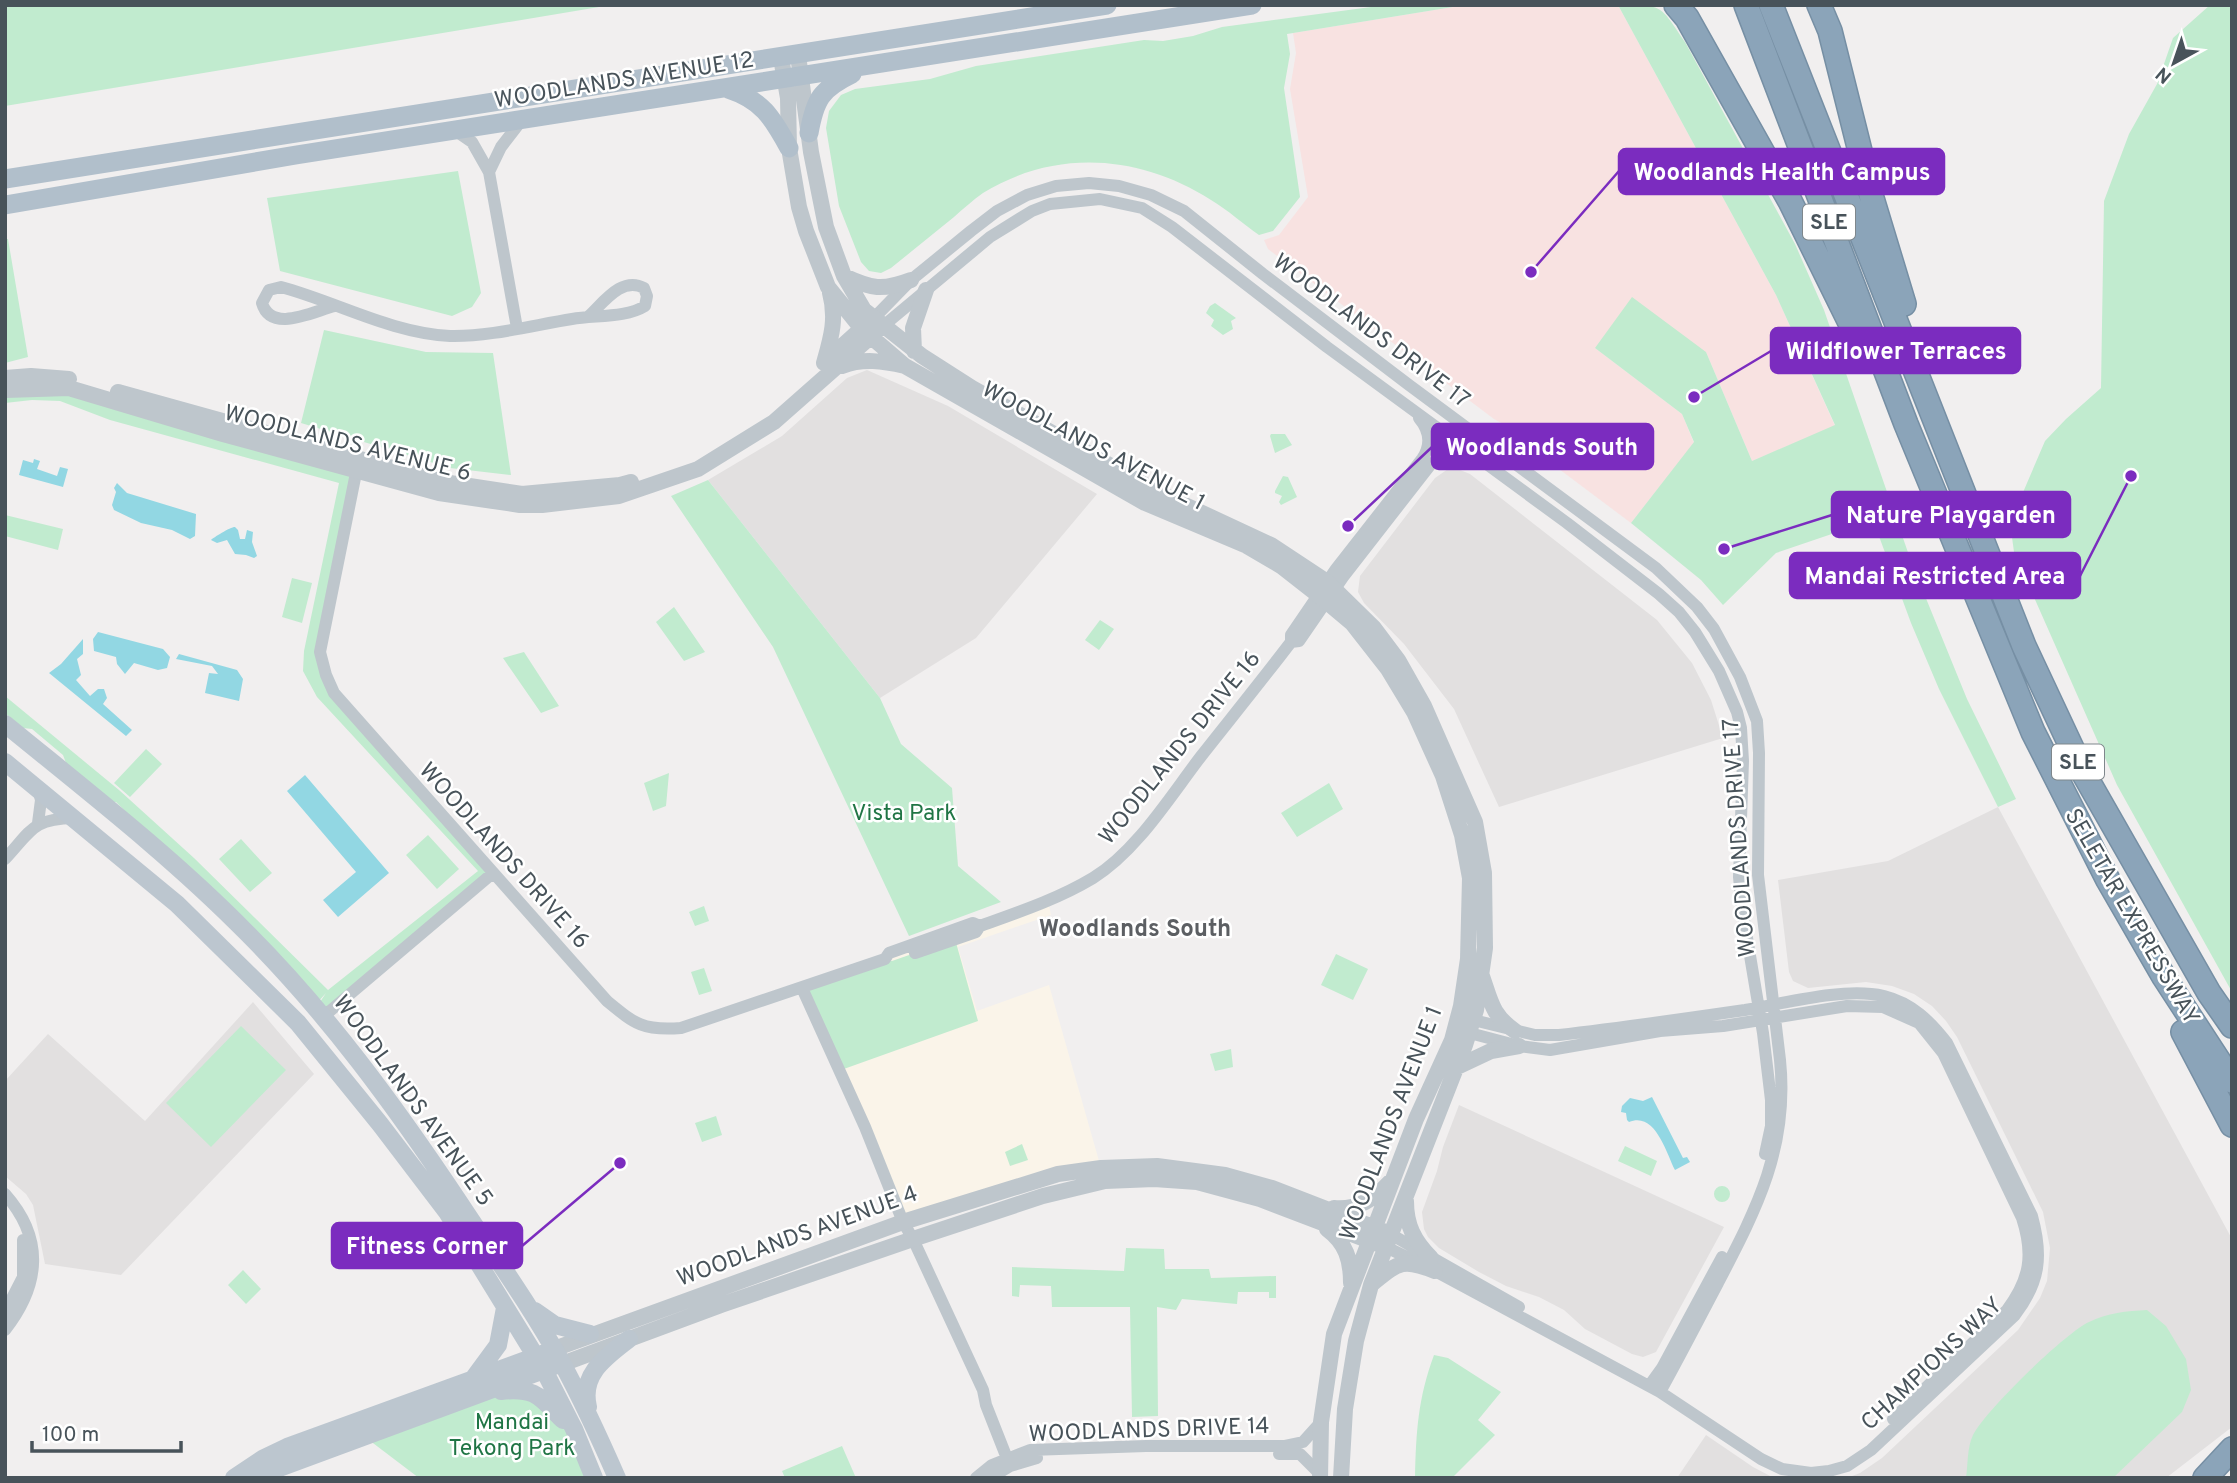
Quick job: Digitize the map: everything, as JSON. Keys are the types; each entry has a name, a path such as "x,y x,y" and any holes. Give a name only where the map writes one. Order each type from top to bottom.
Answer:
{"highway":[{"path":"1676,5 1687,18 1790,201 1896,416 1906,425"},
{"path":"1819,5 1829,31 1871,195 1958,477"},
{"name":"SELETAR EXPRESSWAY","path":"1773,9 2024,646 2084,774 2209,993 2232,1026"},
{"name":"SELETAR EXPRESSWAY","path":"1748,12 1906,425 2033,732 2108,880 2164,977 2232,1082"},
{"path":"2108,880 2132,933 2232,1125"},
{"path":"2205,1478 2232,1449"},
{"path":"2205,1478 2232,1457"}],"main road":[{"name":"WOODLANDS AVENUE 12","path":"5,178 1107,5"},
{"name":"WOODLANDS AVENUE 12","path":"5,205 296,155 1252,5"},
{"path":"809,133 813,109 821,94 833,83 869,65"},
{"path":"728,89 743,94 763,107 789,148"},
{"name":"WOODLANDS AVENUE 5","path":"5,724 127,822 246,931 323,1014 405,1121 521,1295 558,1356 590,1417 617,1478"},
{"name":"WOODLANDS AVENUE 5","path":"5,762 177,904 298,1023 447,1212 540,1363 574,1429 594,1478"},
{"path":"246,931 250,948 282,984 282,989 273,996"},
{"path":"521,1295 543,1318 555,1325 590,1334"},
{"path":"505,1308 498,1345 477,1387 532,1392 574,1429"},
{"path":"590,1417 586,1399 591,1374 602,1360 629,1339"},
{"name":"WOODLANDS AVENUE 4","path":"262,1478 279,1468 558,1356"},
{"name":"WOODLANDS AVENUE 4","path":"234,1478 264,1458 288,1447 477,1387"}],"street":[{"name":"WOODLANDS AVENUE 1","path":"789,57 809,133 826,228 844,276 881,344 905,366 1145,503 1247,546 1327,592 1380,658 1414,712 1443,776 1462,835 1470,878 1464,1025 1457,1067 1425,1142 1371,1285 1356,1340 1345,1409 1341,1478"},
{"name":"WOODLANDS AVENUE 1","path":"794,78 788,98 789,148 802,219 828,287 872,328 1027,419 1159,493 1271,545 1374,628 1398,660 1424,706 1475,822 1484,873 1485,948 1482,974 1464,1025 1405,1148 1334,1334 1321,1422 1320,1475"},
{"path":"489,172 501,147 522,120"},
{"path":"456,131 472,142 489,172 517,328"},
{"name":"WOODLANDS DRIVE 17","path":"872,328 911,280 998,211 1043,189 1089,183 1119,186 1150,195 1184,211 1409,385 1656,568 1696,607 1714,629 1740,677 1757,721 1758,875 1771,1126 1762,1167 1748,1209 1657,1386"},
{"name":"WOODLANDS DRIVE 17","path":"872,328 926,290 990,237 1032,211 1063,202 1100,199 1142,208 1172,227 1327,347 1659,594 1695,632 1719,671 1737,712 1743,761 1739,877 1742,908 1767,1012"},
{"path":"844,276 876,288 892,287 911,280"},
{"path":"335,306 284,320 273,318 266,313 262,303 268,290 281,287 335,306 440,335 467,336 589,316"},
{"path":"828,287 834,307 834,326 827,367 869,360 905,366"},
{"path":"914,351 913,328 926,290"},
{"name":"WOODLANDS AVENUE 6","path":"5,378 31,376 70,379 213,417 439,493 520,505 542,505 619,496 698,469 774,422 827,367 872,328"},
{"name":"WOODLANDS AVENUE 6","path":"5,390 69,388 357,465"},
{"name":"WOODLANDS DRIVE 16","path":"1327,592 1427,452 1429,440 1425,425 1410,407"},
{"path":"1027,419 1031,430 1052,450"},
{"name":"WOODLANDS DRIVE 16","path":"357,465 320,652 334,693 607,1001 629,1020 657,1030 681,1028 884,959 892,961 976,932 980,926 1048,901 1094,877 1122,854 1158,813 1291,642 1291,635 1431,464 1448,454 1481,459"},
{"path":"38,789 41,800 38,824"},
{"path":"5,859 38,824 48,820 74,818"},
{"path":"323,1014 330,1012 493,873"},
{"path":"1457,1067 1517,1038 1494,1010 1482,974"},
{"path":"802,988 865,1127 903,1222 983,1390 993,1402 1013,1460"},
{"name":"CHAMPIONS WAY","path":"1389,1241 1657,1386 1760,1449 1786,1462 1818,1466 1847,1457 1881,1432 2007,1310 2020,1294 2030,1256 2029,1238 2022,1218 1943,1053 1919,1023 1884,1007 1847,1006 1767,1012 1723,1026 1660,1031 1550,1050 1517,1038 1464,1025"},
{"path":"1405,1148 1414,1149 1425,1142"},
{"name":"WOODLANDS AVENUE 4","path":"558,1356 590,1334 903,1222 1058,1174 1157,1166 1225,1175 1323,1207 1371,1234"},
{"path":"1323,1207 1350,1208 1363,1204 1394,1177"},
{"name":"WOODLANDS AVENUE 4","path":"558,1356 629,1339 913,1239 1043,1196 1105,1181 1154,1179 1197,1182 1260,1199 1307,1217 1389,1241"},
{"path":"5,1194 21,1212 30,1235 34,1265 28,1290 5,1330"},
{"path":"1406,1195 1407,1220 1419,1245 1433,1264"},
{"path":"5,1202 17,1220 22,1234 24,1261 20,1286 5,1312"},
{"path":"1307,1217 1333,1233 1348,1253 1350,1291"},
{"path":"1371,1285 1403,1263 1433,1264"},
{"name":"WOODLANDS DRIVE 14","path":"990,1478 1030,1450 1066,1447 1291,1446 1309,1438 1321,1422"},
{"name":"WOODLANDS DRIVE 14","path":"976,1478 992,1465 1013,1460 1067,1455 1297,1454 1305,1457 1320,1475"}],"shaded area":[{"path":"1465,5 1618,5 1776,295 1835,426 1752,461 1706,352 1595,348 1682,414 1694,443 1631,523 1551,463 1541,450 1494,419 1268,249 1264,240 1279,235 1308,197 1290,89 1296,53 1293,33"},
{"path":"867,370 948,406 1097,494 976,638 880,698 708,480 782,436 847,378"},
{"path":"1455,468 1470,474 1657,620 1692,663 1711,700 1723,738 1499,807 1454,709 1404,644 1364,603 1358,592 1360,576 1435,478 1448,469"},
{"path":"1998,807 2232,1239 2232,1427 2166,1478 1847,1478 1860,1473 1882,1458 2018,1330 2040,1298 2047,1281 2050,1248 2043,1212 1957,1037 1946,1021 1932,1006 1914,994 1892,986 1866,982 1808,988 1793,981 1789,972 1778,880 1888,861"},
{"path":"1048,901 1051,915 958,947 977,1011 1049,985 1101,1168 903,1222 802,988"},
{"path":"253,1002 314,1074 121,1275 45,1264 33,1205 26,1194 5,1176 5,1081 48,1034 145,1121"},
{"path":"1459,1105 1724,1227 1656,1352 1643,1357 1632,1354 1585,1329 1564,1310 1479,1272 1439,1248 1428,1237 1422,1212"},
{"path":"1706,1435 1753,1467 1774,1478 1677,1478"}],"green space":[{"path":"5,5 611,5 5,106"},
{"path":"1386,5 1465,5 1287,34 1290,54 1284,88 1300,197 1273,231 1259,235 1211,200 1156,174 1127,166 1069,164 1040,169 983,193 891,268 881,273 869,271 861,262 839,206 826,128 829,111 841,95 855,89 930,79 976,66 1144,40 1163,41 1222,27"},
{"path":"1618,5 1653,7 1670,20 1685,42 1795,244 1824,310 1912,564 1967,699 2016,799 1998,807 1939,689 1873,520 1776,553 1723,605 1701,580 1631,523 1694,442 1682,414 1595,348 1632,297 1706,352 1752,461 1835,425 1776,295"},
{"path":"2210,5 2232,5 2232,992 2117,785 2014,552 2011,530 2015,511 2045,441 2101,388 2104,201 2129,134 2157,84 2173,38"},
{"path":"458,171 481,293 472,307 452,316 280,271 267,198"},
{"path":"5,239 8,239 28,357 5,363"},
{"path":"1215,303 1236,318 1231,321 1233,329 1223,335 1211,326 1214,320 1206,313"},
{"path":"324,330 426,352 493,353 511,475 450,468 301,423"},
{"path":"69,390 355,472 322,631 329,694 493,873 328,1013 320,1002 326,993 317,1003 116,802 110,802 66,763 63,755 32,729 23,728 5,713 5,696 119,790 194,858 328,990 478,871 317,697 303,671 304,651 339,483 110,420 60,401 5,403 5,392"},
{"path":"1271,434 1285,434 1292,445 1275,453"},
{"path":"1283,476 1288,477 1297,497 1281,505 1279,502 1282,496 1275,491"},
{"name":"Vista Park","path":"708,480 880,698 901,744 952,788 958,866 1001,902 909,936 773,647 671,496"},
{"path":"5,515 63,529 58,550 5,536"},
{"path":"292,578 312,583 302,623 282,617"},
{"path":"674,607 705,652 684,661 656,622"},
{"path":"1100,620 1114,629 1099,650 1085,640"},
{"path":"524,652 559,706 541,713 503,658"},
{"path":"146,749 162,764 130,797 114,783"},
{"path":"669,773 666,806 653,811 644,783"},
{"path":"1329,783 1343,809 1297,837 1281,813"},
{"path":"428,835 459,869 437,889 406,855"},
{"path":"241,839 272,873 250,892 219,859"},
{"path":"704,906 709,921 695,926 689,912"},
{"path":"955,939 978,1021 841,1070 804,989 886,959 892,961"},
{"path":"1336,954 1368,969 1353,1000 1321,985"},
{"path":"704,968 712,991 699,995 691,972"},
{"path":"241,1026 286,1070 211,1147 166,1103"},
{"path":"1231,1049 1233,1067 1215,1071 1210,1054"},
{"path":"716,1116 722,1135 702,1142 695,1123"},
{"path":"1022,1144 1028,1160 1010,1166 1005,1152"},
{"path":"1625,1146 1657,1161 1651,1176 1618,1161"},
{"path":"1722,1186 1728,1188 1728,1200 1722,1202 1716,1200 1714,1194 1716,1188"},
{"path":"1126,1248 1164,1249 1165,1269 1209,1269 1211,1278 1276,1276 1276,1298 1269,1298 1269,1292 1238,1292 1237,1304 1182,1299 1176,1310 1157,1307 1158,1416 1132,1417 1130,1307 1052,1307 1051,1286 1020,1285 1019,1297 1012,1296 1012,1267 1124,1271"},
{"path":"243,1270 261,1289 246,1304 228,1285"},
{"path":"2147,1310 2166,1326 2186,1359 2191,1390 2182,1412 2113,1478 1966,1478 1971,1440 1980,1424 2045,1356 2089,1322 2117,1313"},
{"path":"1434,1355 1448,1358 1501,1392 1478,1420 1495,1435 1452,1478 1415,1478 1419,1415 1424,1386"},
{"name":"Mandai Tekong Park","path":"525,1390 574,1429 594,1478 419,1478 365,1437 481,1394"},
{"path":"842,1446 856,1478 785,1478 782,1471"}],"water":[{"path":"34,459 40,461 37,469 57,476 60,467 68,469 63,487 19,475 23,460 33,463"},
{"path":"117,483 127,493 196,514 195,536 190,539 172,530 141,523 114,510 112,505"},
{"path":"235,527 240,539 245,539 247,530 253,532 252,542 257,556 254,558 235,554 227,540 217,543 211,540"},
{"path":"98,632 163,649 170,657 167,668 158,670 134,663 125,674 117,664 116,657 94,651 93,639"},
{"path":"83,639 83,654 77,659 81,675 76,680 90,696 98,689 104,689 107,698 103,704 132,730 126,736 49,673 61,664"},
{"path":"179,654 237,670 243,679 239,701 205,693 209,673 218,674 212,666 176,659"},
{"path":"305,775 389,873 338,917 323,900 356,872 287,791"},
{"path":"1652,1097 1683,1158 1687,1157 1690,1162 1675,1170 1653,1128 1638,1120 1629,1122 1626,1113 1621,1112 1622,1106 1630,1098 1643,1101"}],"place":[{"name":"Woodlands Health Campus","path":"1531,272"},
{"name":"Wildflower Terraces","path":"1694,397"},
{"name":"Mandai Restricted Area","path":"2131,476"},
{"name":"Woodlands South","path":"1348,526"},
{"name":"Nature Playgarden","path":"1724,549"},
{"name":"Fitness Corner","path":"620,1163"}],"district":[{"name":"Woodlands South","path":"1135,928"}]}
